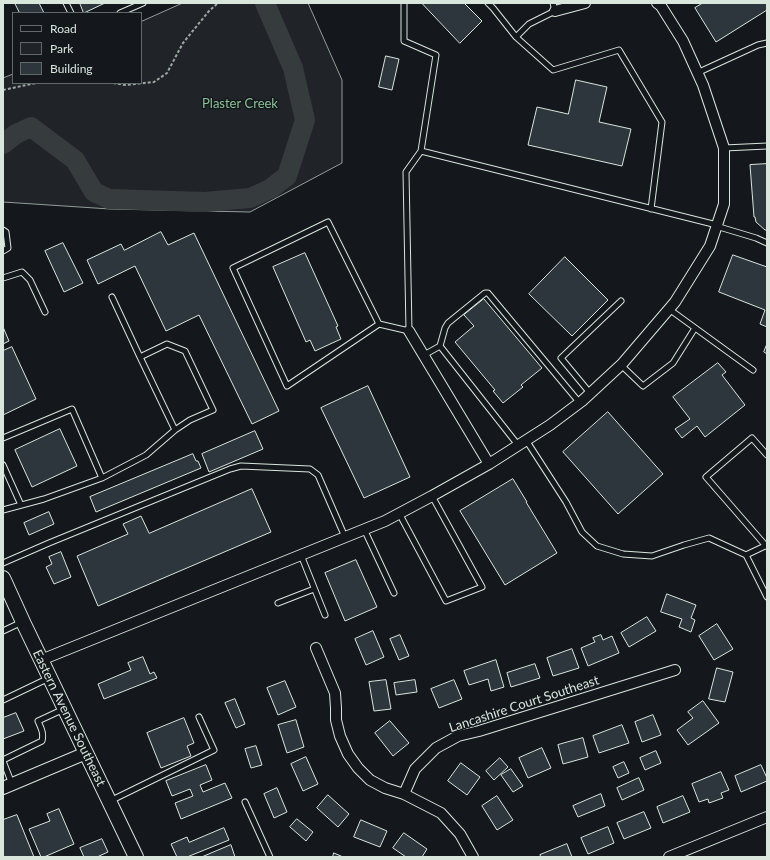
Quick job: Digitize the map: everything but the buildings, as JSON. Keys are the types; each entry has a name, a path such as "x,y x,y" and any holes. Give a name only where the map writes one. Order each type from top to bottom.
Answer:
{"main road":[{"name":"Eastern Avenue Southeast","path":"3,578 9,597 50,678 136,857"}],"street":[{"path":"554,7 585,3"},
{"path":"41,660 384,521 489,464 550,425 580,402 621,365 675,302 710,246 724,204 724,148 702,85 683,41 662,6 656,3"},
{"path":"409,331 489,464"},
{"path":"316,648 335,693 336,720 340,736 348,754 358,768 370,780 385,788 404,794 441,813 460,834 473,857"},
{"name":"Lancashire Court Southeast","path":"404,794 415,769 436,748 458,736 479,731 675,670"},
{"path":"7,786 86,753"},
{"path":"669,857 767,817"}],"lane":[{"path":"66,3 70,12"},
{"path":"122,12 143,3"},
{"path":"379,324 328,222 233,268 287,386 379,324 409,331 406,172 421,151 436,55 404,41 404,3"},
{"path":"488,3 516,37 553,70 619,50 662,122 651,208"},
{"path":"516,37 529,24 554,7"},
{"path":"697,73 758,45 767,43"},
{"path":"724,148 767,146"},
{"path":"421,151 651,208 756,238 767,243"},
{"path":"3,230 6,232 8,248 3,251"},
{"path":"3,278 22,272 30,280 45,312"},
{"path":"424,355 440,346 448,323 485,293 488,293 580,402"},
{"path":"112,297 175,430"},
{"path":"590,393 561,358 621,301"},
{"path":"669,309 753,370"},
{"path":"621,365 643,386 673,363 695,328"},
{"path":"3,510 44,500 102,478 146,455 175,430 190,420 213,410 185,351 167,344 140,357"},
{"path":"440,346 522,443 566,502 582,532 598,546 623,554 652,556 709,538 746,555 767,597"},
{"path":"3,438 72,409 102,478"},
{"path":"746,555 766,546 706,477 752,438 767,455"},
{"path":"3,465 21,505"},
{"path":"3,563 230,469 241,466 310,469 318,475 345,537"},
{"path":"399,513 446,601 482,587 432,496"},
{"path":"364,529 394,593"},
{"path":"301,555 325,615"},
{"path":"278,603 314,589"},
{"path":"3,631 22,622"},
{"path":"3,700 50,678"},
{"path":"7,786 3,761 42,741 43,736 38,721 64,708"},
{"path":"109,801 214,750 199,717"},
{"path":"245,802 270,857"}],"path":[{"path":"142,83 154,82 168,73 184,43 209,11 218,3"},
{"path":"3,90 31,84"},
{"path":"118,84 134,84"}],"green space":[{"name":"Plaster Creek","path":"183,3 308,3 342,80 342,163 250,212 110,209 3,202 3,78 12,74 12,84 142,84 142,22"}],"waterway":[{"name":"Plaster Creek","path":"3,144 16,134 31,127 75,160 94,192 109,199 205,202 250,198 270,189 287,176 305,120 293,68 265,3"}]}
